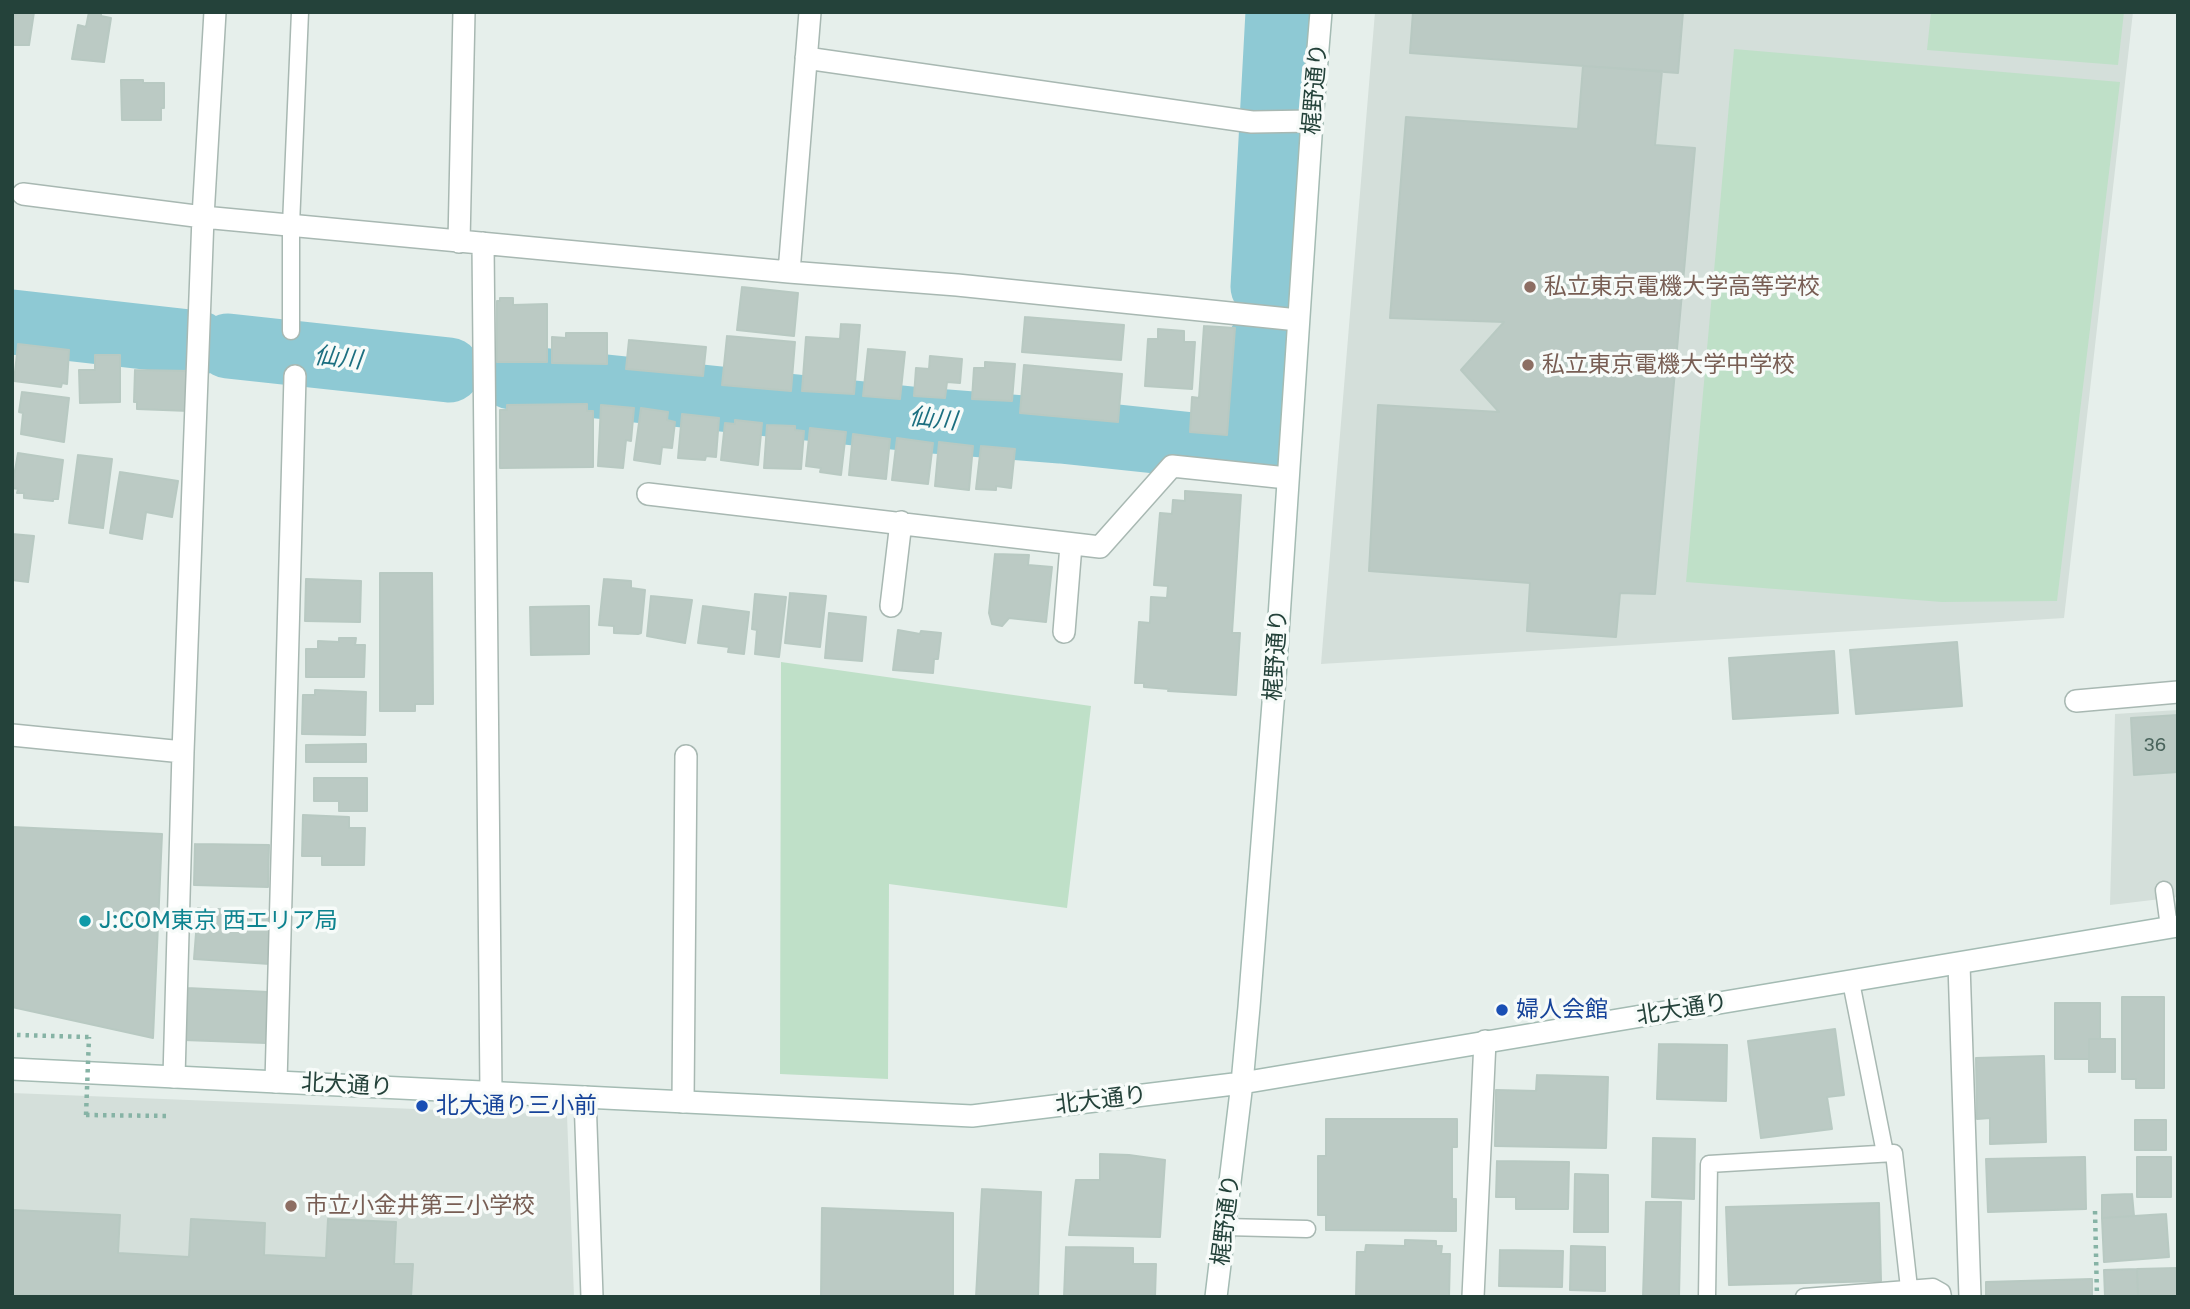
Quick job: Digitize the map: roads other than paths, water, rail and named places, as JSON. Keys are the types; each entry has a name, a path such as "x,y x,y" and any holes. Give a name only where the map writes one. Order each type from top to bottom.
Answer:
{"street":[{"path":"174,1077 203,217 215,12"},
{"path":"459,242 464,12"},
{"path":"789,272 810,12"},
{"name":"梶野通り","path":"1216,1297 1242,1083 1276,678 1287,478 1321,12"},
{"path":"806,58 1252,122 1312,121"},
{"path":"23,194 203,217 789,272 957,285 1298,320"},
{"path":"483,243 491,1092"},
{"path":"276,1082 295,376"},
{"path":"648,494 1100,547 1172,466 1287,478"},
{"path":"891,606 901,522"},
{"path":"1064,632 1071,545"},
{"path":"2076,701 2178,692"},
{"path":"12,735 183,752"},
{"path":"683,1102 686,756"},
{"name":"北大通り","path":"12,1069 972,1116 1242,1083 2173,927"},
{"path":"1959,964 1970,1297"},
{"path":"1473,1297 1485,1041"},
{"path":"585,1097 592,1297"}],"lane":[{"path":"291,331 291,225 300,12"},
{"path":"2164,890 2173,927"},
{"path":"1851,982 1885,1153"},
{"path":"1707,1297 1709,1164 1885,1153 1894,1153 1909,1288"},
{"path":"1225,1227 1307,1228"},
{"path":"1804,1297 1933,1287 1944,1297"}],"waterway":[{"name":"仙川","path":"1263,287 1278,12"},
{"name":"仙川","path":"12,322 198,343"},
{"name":"仙川","path":"228,346 449,370"},
{"name":"仙川","path":"511,377 1250,451 1258,346"}],"place":[{"name":"私立東京電機大学高等学校","path":"1530,287"},
{"name":"私立東京電機大学中学校","path":"1528,365"},
{"name":"J:COM東京 西エリア局","path":"85,921"},
{"name":"婦人会館","path":"1502,1010"},
{"name":"北大通り三小前","path":"422,1106"},
{"name":"市立小金井第三小学校","path":"291,1206"}]}
